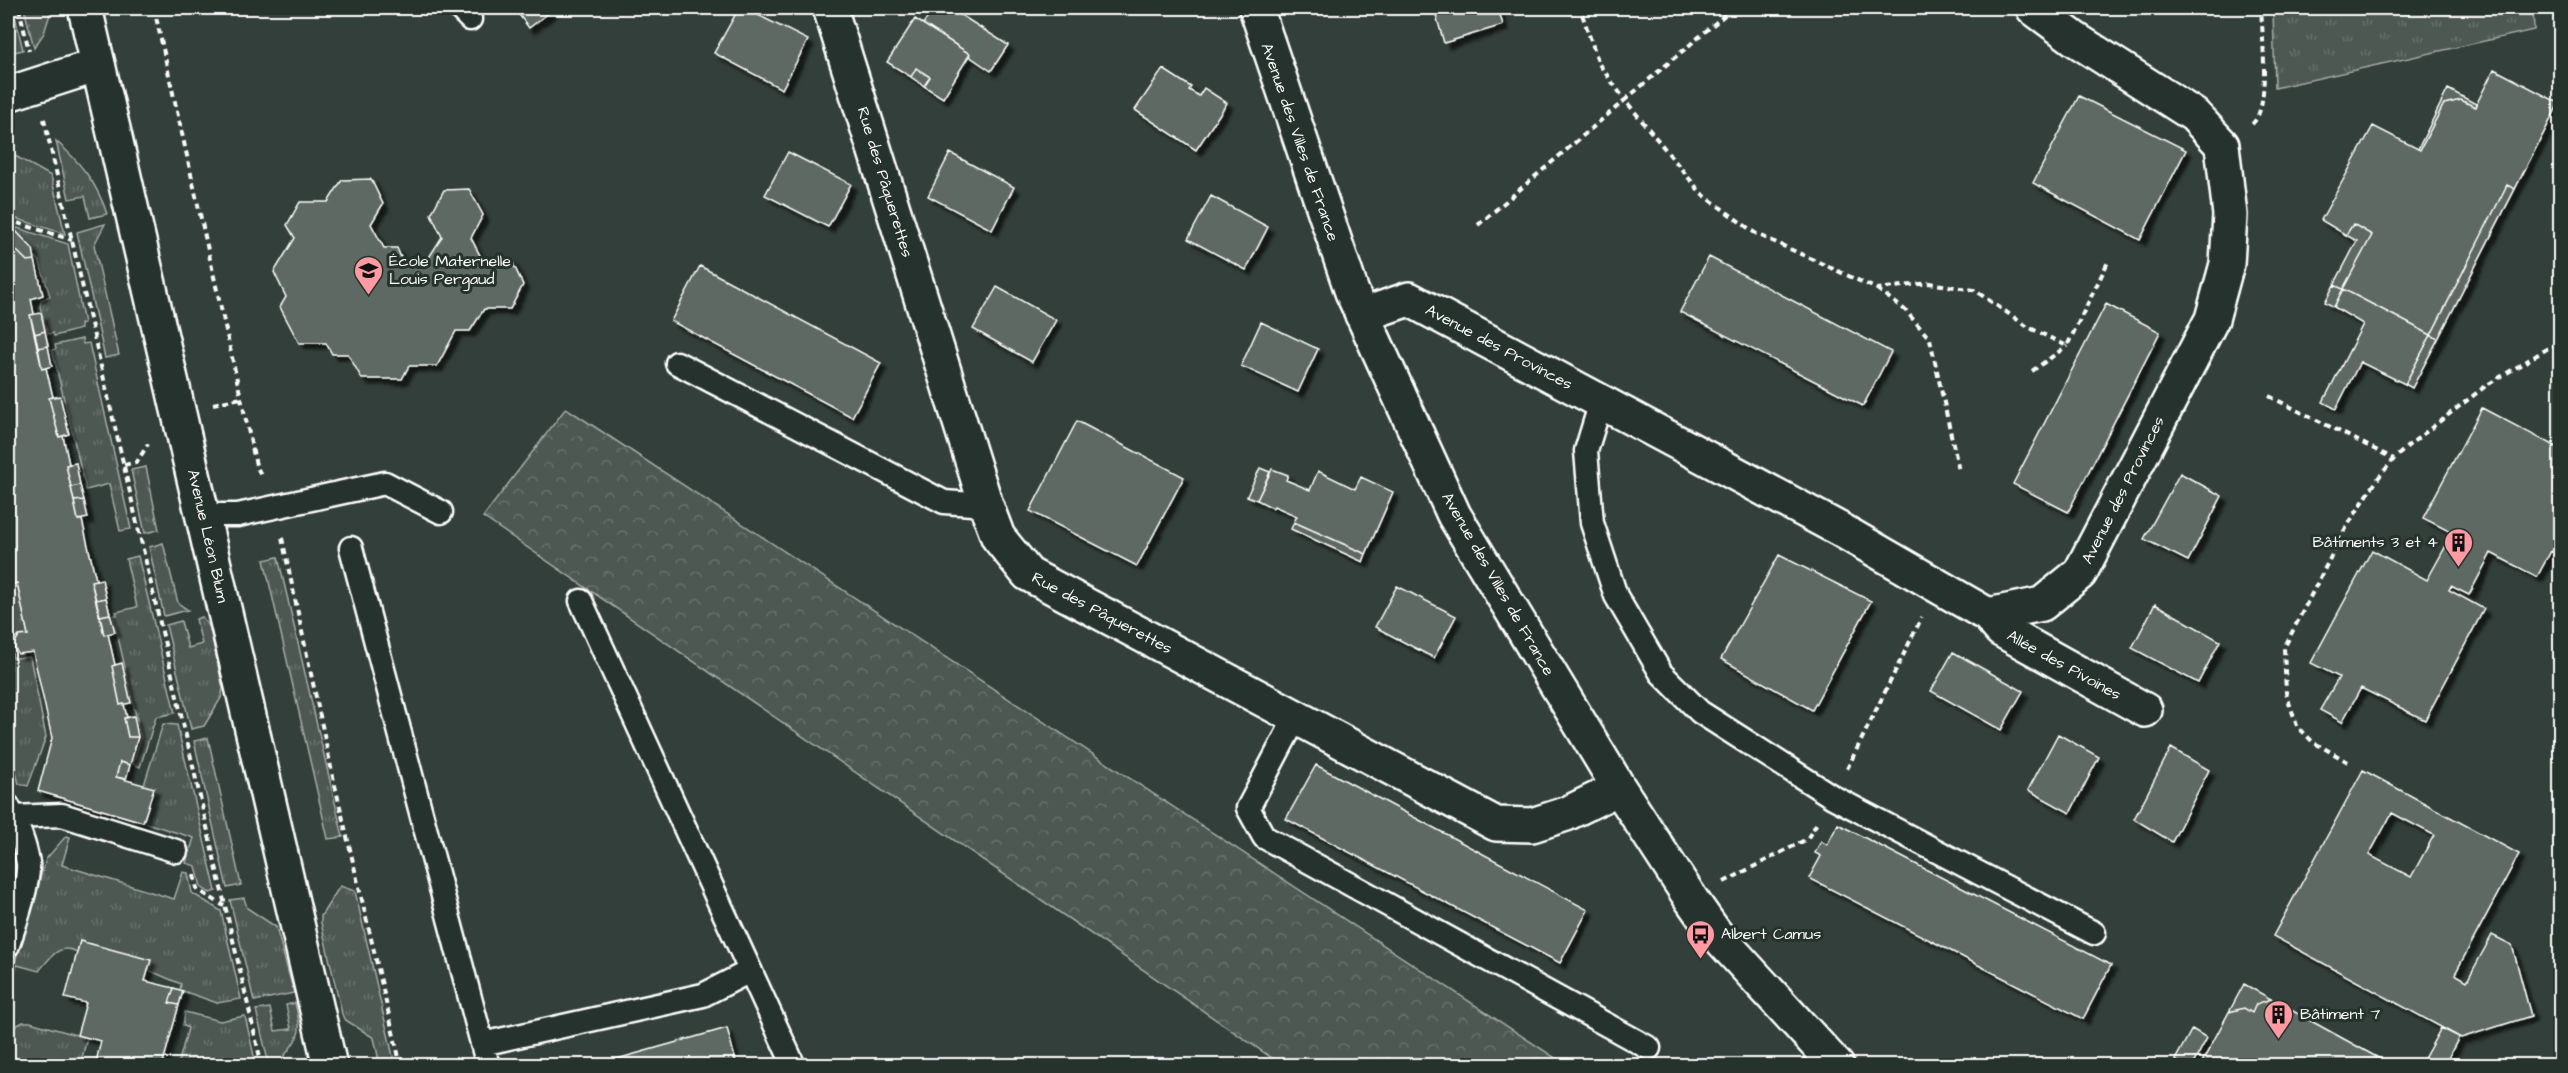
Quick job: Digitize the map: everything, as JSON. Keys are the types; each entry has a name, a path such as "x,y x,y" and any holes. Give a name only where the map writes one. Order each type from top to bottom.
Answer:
{"street":[{"name":"Avenue Léon Blum","path":"85,8 330,1065"},
{"name":"Rue des Pâquerettes","path":"830,8 986,505 998,537 1028,574 1496,824 1532,825 1566,814 1619,788"},
{"name":"Avenue des Villes de France","path":"1256,8 1352,292 1454,515 1619,788 1715,933 1837,1065"},
{"path":"2034,8 2075,39 2194,115 2222,145"},
{"path":"22,89 98,65"},
{"name":"Avenue des Provinces","path":"1362,315 1409,299 1841,530 1988,615 2042,603 2080,573 2212,319 2227,264 2230,215 2222,145"},
{"name":"Allée des Pivoines","path":"1988,615 2001,630 2145,710"}],"lane":[{"path":"677,363 944,502 986,505"},
{"path":"1601,402 1586,451 1592,523 1616,596 1661,674 1700,712 1833,797 2094,933"},
{"path":"203,515 238,515 385,483 441,512"},
{"path":"351,548 485,1055 703,995 750,971"},
{"path":"581,601 794,1065"},
{"path":"1296,717 1248,808 1264,837 1648,1048"},
{"path":"8,945 17,919 28,866 10,811 62,815 176,851"}],"path":[{"path":"19,8 22,89 72,240 262,1065"},
{"path":"1580,8 1599,64 1625,100 1701,193 1755,233 1877,289 1905,310 1930,339 1959,471"},
{"path":"1478,225 1733,8"},
{"path":"2222,145 2256,121 2264,102 2261,8"},
{"path":"8,220 72,240"},
{"path":"2032,370 2067,346 2108,262"},
{"path":"1877,289 1929,283 1974,290 2028,327 2067,346"},
{"path":"2348,762 2313,742 2297,726 2286,693 2284,648 2344,531 2379,477 2394,459 2487,385 2560,341"},
{"path":"2269,396 2394,459"},
{"path":"176,851 179,865 193,870 197,889 225,907"}],"green space":[{"path":"8,8 13,8 23,50 10,53"},
{"path":"24,8 52,8 44,33 34,48"},
{"path":"2273,8 2533,8 2534,30 2275,88"},
{"path":"56,141 87,174 107,214 90,218 85,196 69,199"},
{"path":"8,152 51,176 65,234 8,216"},
{"path":"105,224 94,245 119,355 105,358 77,232"},
{"path":"8,225 68,244 84,323 80,324 81,329 54,336 53,333 48,334 40,307 41,300 50,296 39,261"},
{"path":"82,339 83,344 89,343 131,529 120,531 109,484 86,490 52,350 56,349 55,345"},
{"path":"566,408 1566,1065 1282,1065 483,517"},
{"path":"146,467 159,530 145,533 131,470"},
{"path":"163,543 178,603 188,610 164,616 149,547"},
{"path":"138,556 175,713 156,717 140,767 133,764 141,738 113,615 117,615 116,612 137,607 126,559"},
{"path":"278,557 343,837 328,839 264,560"},
{"path":"17,583 28,635 12,638 11,631 8,632 8,585"},
{"path":"202,617 210,628 223,689 221,698 204,726 191,729 166,625 181,621 188,648 202,644 196,619"},
{"path":"8,639 13,658 30,657 46,737 28,786 19,784 8,740"},
{"path":"163,724 177,725 216,891 210,893 201,887 196,866 186,863 194,838 143,822 153,789 144,785"},
{"path":"208,738 241,885 227,888 194,741"},
{"path":"66,836 70,837 62,865 174,899 183,872 188,873 192,893 221,911 241,999 217,1003 180,990 181,984 80,941 77,952 71,949 60,950 39,971 17,965 12,982 9,982 46,859"},
{"path":"340,886 355,891 395,1065 380,1065 374,1038 344,1019 342,1014 321,923 321,916"},
{"path":"244,898 247,908 276,927 294,993 254,1001 230,900"},
{"path":"295,1003 299,1021 296,1039 282,1059 283,1065 269,1065 256,1010 270,1008 275,1031 291,1029 286,1005"},
{"path":"185,1012 220,1021 245,1016 256,1065 178,1065 188,1028 183,1025"},
{"path":"23,1022 87,1038 80,1066 15,1065 9,1040 12,1030"}],"building":[{"path":"514,8 555,8 529,28"},
{"path":"739,8 744,8 808,40 782,89 714,53"},
{"path":"934,8 950,8 1008,45 991,71 969,56 970,54 923,24"},
{"path":"1434,8 1498,8 1503,25 1444,43"},
{"path":"915,19 970,54 943,98 924,86 930,77 916,68 911,77 887,62"},
{"path":"916,68 930,77 924,86 911,77"},
{"path":"1163,69 1191,87 1189,90 1199,96 1204,88 1227,103 1196,150 1135,110"},
{"path":"2494,69 2559,103 2515,189 2507,185 2431,335 2343,289 2372,235 2353,224 2346,235 2321,220 2373,126 2420,150 2444,104 2461,100 2475,107"},
{"path":"2448,89 2476,104 2475,107 2461,100 2444,104 2420,150 2418,149"},
{"path":"2079,96 2186,150 2140,240 2033,183"},
{"path":"788,152 851,184 828,227 765,195"},
{"path":"950,153 1014,187 992,230 928,196"},
{"path":"371,179 383,204 371,224 384,248 397,248 402,260 428,259 442,237 431,214 444,190 469,189 483,215 471,238 483,261 511,259 523,285 510,309 484,309 470,331 456,331 437,366 409,366 402,379 362,379 348,354 332,354 326,343 299,343 280,307 286,297 274,272 295,238 287,225 300,202 328,202 342,180"},
{"path":"2507,185 2515,189 2438,339 2431,335"},
{"path":"1211,196 1268,227 1246,270 1188,239"},
{"path":"2353,224 2372,235 2343,289 2334,285 2357,241 2346,235"},
{"path":"8,228 15,230 33,249 35,260 27,261 8,242"},
{"path":"8,242 27,261 35,260 43,295 31,299 34,314 30,315 42,369 46,368 53,397 49,398 59,437 63,436 69,464 66,465 78,520 82,520 96,580 91,581 104,635 108,634 120,705 124,704 127,718 124,718 128,737 138,737 130,765 120,762 116,777 154,788 143,822 38,791 52,738 33,652 18,654 13,645 19,636 28,635 17,583 8,585"},
{"path":"1709,257 1891,352 1863,406 1680,312"},
{"path":"700,266 881,363 852,417 671,321"},
{"path":"2334,285 2343,289 2334,307 2325,302"},
{"path":"997,287 1056,320 1032,362 973,329"},
{"path":"2343,289 2431,335 2405,384 2360,362 2336,409 2323,402 2363,324 2334,307"},
{"path":"2106,304 2160,332 2068,512 2013,484"},
{"path":"41,313 45,331 35,334 30,315"},
{"path":"1261,322 1318,349 1298,392 1241,366"},
{"path":"45,331 48,346 38,348 35,334"},
{"path":"2431,335 2438,339 2412,388 2405,384"},
{"path":"48,346 52,366 42,369 38,348"},
{"path":"60,396 69,434 59,437 49,398"},
{"name":"Bâtiments 3 et 4","path":"2482,408 2560,449 2560,556 2551,551 2537,577 2491,553 2469,595 2451,586 2449,590 2484,609 2425,720 2361,688 2342,722 2320,710 2339,677 2311,663 2372,550 2427,580 2453,533 2423,518"},
{"path":"1077,421 1184,477 1137,566 1030,511"},
{"path":"76,463 80,485 71,487 66,465"},
{"path":"1260,468 1270,472 1257,500 1247,496"},
{"path":"1272,469 1288,475 1286,480 1310,490 1318,471 1355,489 1361,477 1393,492 1366,554 1294,522 1297,516 1257,500"},
{"path":"2180,473 2222,496 2188,561 2144,539"},
{"path":"80,485 84,500 74,501 71,487"},
{"path":"84,500 88,518 78,520 74,501"},
{"path":"1294,522 1366,554 1363,562 1291,529"},
{"path":"1779,555 1871,601 1812,710 1721,659"},
{"path":"102,579 106,598 96,600 91,581"},
{"path":"1397,586 1456,616 1434,658 1375,627"},
{"path":"106,598 110,614 100,616 96,600"},
{"path":"2155,604 2220,641 2198,683 2132,648"},
{"path":"110,614 115,632 104,635 100,616"},
{"path":"1953,652 2023,691 2001,730 1931,691"},
{"path":"122,663 131,703 120,705 112,666"},
{"path":"134,716 138,737 128,737 124,718"},
{"path":"2058,734 2099,757 2070,813 2028,790"},
{"path":"2171,748 2209,770 2172,842 2134,819"},
{"path":"120,762 130,765 126,779 116,777"},
{"path":"1316,765 1588,910 1560,963 1286,819"},
{"path":"2363,770 2519,854 2455,974 2467,981 2492,935 2512,945 2531,1016 2461,1038 2273,936","holes":["2392,813 2434,835 2411,877 2369,855"]},
{"path":"1838,824 2111,965 2083,1019 1809,878 1821,856 1815,853 1821,841 1827,845"},
{"path":"80,941 151,960 145,981 174,988 169,1003 179,1005 162,1066 95,1066 101,1041 77,1035 86,1003 65,998"},
{"path":"2244,984 2271,999 2256,1004 2252,1013 2244,1008 2229,1012"},
{"path":"174,988 183,991 179,1005 169,1003"},
{"name":"Bâtiment 7","path":"2271,999 2393,1066 2200,1066 2229,1012 2244,1008 2252,1013 2256,1004"},
{"path":"727,1028 737,1066 592,1066"},
{"path":"2441,1028 2459,1037 2444,1066 2420,1066"},
{"path":"2192,1029 2207,1038 2192,1066 2185,1066 2175,1060"}],"place":[{"name":"École Maternelle Louis Pergaud","path":"368,296"},
{"name":"Bâtiments 3 et 4","path":"2459,568"},
{"name":"Albert Camus","path":"1700,960"},
{"name":"Bâtiment 7","path":"2279,1040"}]}
